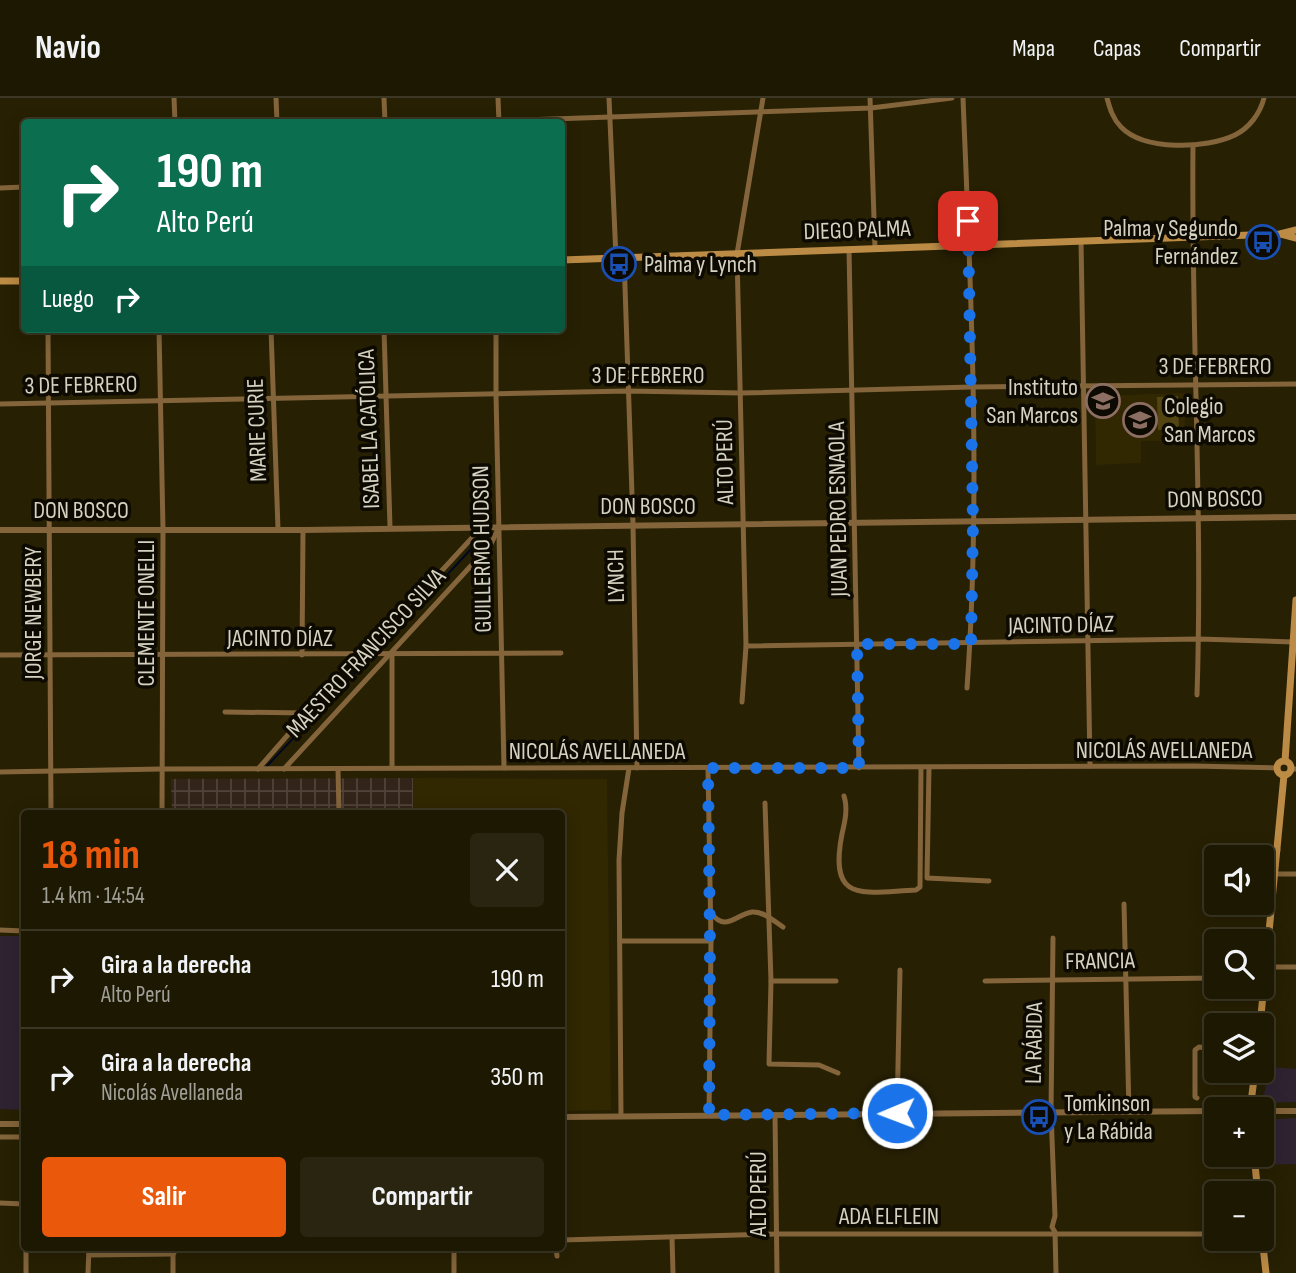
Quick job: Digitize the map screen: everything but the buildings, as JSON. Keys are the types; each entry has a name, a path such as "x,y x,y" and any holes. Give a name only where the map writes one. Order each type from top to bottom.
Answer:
{"main road":[{"name":"DIEGO PALMA","path":"565,260 1280,234 1296,230"},
{"name":"DIEGO PALMA","path":"1280,234 1296,238"},
{"path":"0,281 21,281"},
{"path":"1270,929 1278,850 1279,765 1285,761 1293,703 1296,600"},
{"path":"1281,771 1290,772 1294,769 1285,761"},
{"path":"1264,1251 1266,1273"}],"street":[{"path":"174,98 175,119"},
{"path":"276,98 277,119"},
{"path":"384,98 385,119"},
{"path":"498,98 499,119"},
{"name":"LYNCH","path":"609,98 633,524 637,768"},
{"name":"ALTO PERÚ","path":"742,702 746,646 737,254 763,98"},
{"path":"870,98 875,248"},
{"path":"565,120 871,108 952,98"},
{"path":"963,98 969,245 973,523 971,644 967,688"},
{"path":"1107,98 1113,116 1121,127 1138,138 1157,143 1193,145 1234,135 1248,127 1264,98"},
{"path":"1193,145 1192,237 1199,639 1197,695"},
{"path":"0,188 21,187"},
{"path":"1081,240 1090,766"},
{"name":"JUAN PEDRO ESNAOLA","path":"849,249 859,768"},
{"name":"JORGE NEWBERY","path":"48,333 51,810"},
{"name":"CLEMENTE ONELLI","path":"159,333 163,529 162,810"},
{"name":"MARIE CURIE","path":"271,333 278,529"},
{"name":"ISABEL LA CATÓLICA","path":"384,333 390,527"},
{"name":"GUILLERMO HUDSON","path":"496,333 504,768"},
{"name":"3 DE FEBRERO","path":"0,404 627,391 741,393 1195,383 1296,384"},
{"name":"DON BOSCO","path":"0,530 303,530 1296,517"},
{"name":"MAESTRO FRANCISCO SILVA","path":"258,769 307,713 368,654 482,527"},
{"name":"MAESTRO FRANCISCO SILVA","path":"284,769 491,544 499,528"},
{"path":"302,655 303,530"},
{"name":"JACINTO DÍAZ","path":"746,646 1199,639 1293,642"},
{"name":"JACINTO DÍAZ","path":"0,655 561,653"},
{"path":"388,654 392,768"},
{"path":"225,712 307,713"},
{"name":"NICOLÁS AVELLANEDA","path":"0,772 162,769 1090,766 1281,771"},
{"path":"621,1116 620,849 629,768"},
{"path":"708,768 709,1115"},
{"path":"844,796 846,818 838,867 844,884 852,890 868,892 917,890 920,887 921,768"},
{"path":"929,768 927,878 989,881"},
{"path":"338,769 340,810"},
{"path":"765,803 771,981 769,1064 819,1065 838,1073"},
{"path":"1276,873 1296,874"},
{"path":"1124,904 1129,1112"},
{"path":"710,912 723,922 752,912 769,917 783,927"},
{"path":"0,930 21,930"},
{"name":"LA RÁBIDA","path":"1053,938 1051,1112 1055,1216 1052,1227 1055,1232 1056,1273"},
{"path":"620,942 710,941"},
{"path":"1274,967 1296,967"},
{"path":"897,1113 900,970"},
{"name":"FRANCIA","path":"985,981 1204,978"},
{"path":"771,981 836,981"},
{"path":"1196,1098 1195,1050 1204,1048"},
{"path":"565,1117 1204,1111"},
{"path":"1274,1111 1296,1111"},
{"name":"ALTO PERÚ","path":"775,1115 777,1273"},
{"path":"0,1124 21,1124"},
{"path":"0,1137 21,1137"},
{"path":"0,1203 21,1204"},
{"name":"ADA ELFLEIN","path":"565,1240 776,1234 1204,1234"},
{"path":"672,1237 673,1273"},
{"path":"26,1251 26,1273"},
{"path":"88,1273 89,1251 175,1251 173,1273"},
{"path":"454,1251 454,1273"},
{"path":"556,1251 557,1256"}],"shaded area":[{"name":"Colegio San Marcos","path":"1186,393 1184,441 1141,441 1141,463 1096,465 1095,396"},
{"path":"1178,396 1179,430 1158,430 1157,397"},
{"path":"413,778 413,810 172,810 171,779"},
{"path":"413,778 607,779 611,1110 565,1111 565,810 413,810"},
{"path":"0,936 21,936 21,1110 0,1109"},
{"path":"1274,1067 1296,1069 1296,1102 1274,1103 1274,1097 1263,1097 1266,1083 1274,1083"},
{"path":"1296,1118 1296,1164 1274,1165 1274,1119"}],"waterway":[{"path":"375,652 487,532"},
{"path":"267,766 371,656"}],"place":[{"name":"Palma y Segundo Fernández","path":"1263,242"},
{"name":"Palma y Lynch","path":"619,264"},
{"name":"Instituto San Marcos","path":"1103,401"},
{"name":"Colegio San Marcos","path":"1140,420"},
{"name":"Tomkinson y La Rábida","path":"1039,1117"}],"route":[{"path":"897,1113 709,1115 708,768 859,768 857,644 971,644 973,523 968,221"}]}
